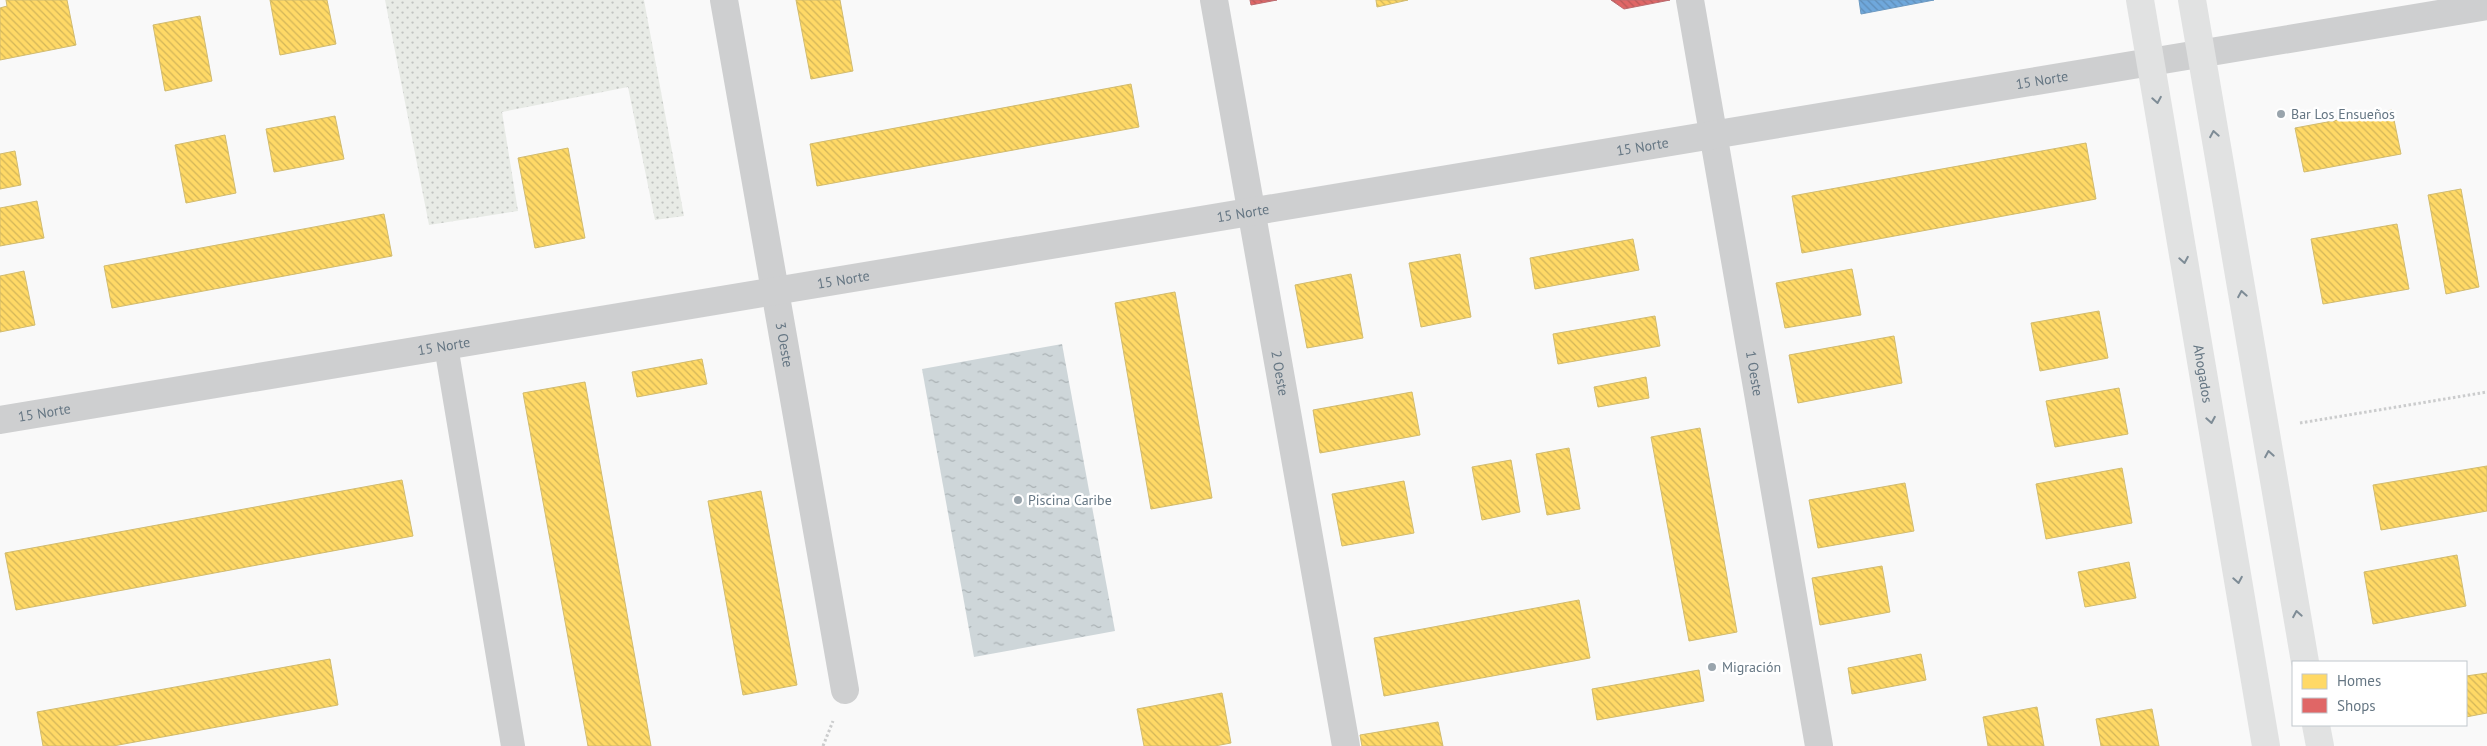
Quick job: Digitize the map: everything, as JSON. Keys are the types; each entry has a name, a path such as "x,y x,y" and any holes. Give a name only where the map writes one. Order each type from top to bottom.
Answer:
{"main road":[{"name":"Ahogados","path":"2140,0 2266,746"},
{"path":"2192,0 2305,661"},
{"path":"2316,726 2320,746"}],"street":[{"name":"3 Oeste","path":"724,0 845,690"},
{"name":"2 Oeste","path":"1214,0 1346,746"},
{"name":"1 Oeste","path":"1690,0 1819,746"},
{"name":"15 Norte","path":"0,420 2487,6"}],"lane":[{"path":"446,346 513,746"}],"path":[{"path":"2265,428 2487,392"}],"shaded area":[{"path":"385,0 644,0 684,216 655,220 628,87 502,112 518,211 429,225"}],"water":[{"name":"Piscina Caribe","path":"1062,344 1115,631 974,657 922,369"}],"building: Homes":[{"path":"6,0 67,0 76,45 0,60 0,8 7,6"},
{"path":"270,0 327,0 336,44 280,55"},
{"path":"796,0 840,0 853,71 811,79"},
{"path":"1376,0 1408,0 1377,7"},
{"path":"200,16 212,81 165,91 153,25"},
{"path":"1131,84 1139,127 817,186 810,144"},
{"path":"2392,110 2401,154 2304,172 2295,128"},
{"path":"335,116 344,159 274,172 266,129"},
{"path":"225,135 236,193 186,203 175,145"},
{"path":"2086,143 2096,199 1802,253 1792,196"},
{"path":"568,148 585,238 535,248 518,158"},
{"path":"15,151 21,185 0,189 0,154"},
{"path":"2461,189 2479,287 2446,294 2428,195"},
{"path":"37,201 44,238 0,246 0,208"},
{"path":"384,214 392,256 112,308 104,266"},
{"path":"2397,224 2409,289 2323,304 2311,239"},
{"path":"1633,239 1639,270 1535,289 1530,258"},
{"path":"1460,254 1471,317 1421,327 1409,263"},
{"path":"1852,269 1861,315 1785,328 1776,283"},
{"path":"24,271 35,325 0,332 0,276"},
{"path":"1351,274 1363,338 1307,348 1295,285"},
{"path":"1175,292 1212,498 1151,509 1115,303"},
{"path":"2099,311 2108,358 2040,371 2031,323"},
{"path":"1655,316 1660,346 1558,364 1553,334"},
{"path":"1894,336 1902,383 1798,403 1789,355"},
{"path":"702,359 707,384 637,397 632,372"},
{"path":"1646,377 1649,398 1598,407 1594,387"},
{"path":"585,382 651,746 588,746 523,393"},
{"path":"2119,388 2128,434 2055,447 2046,401"},
{"path":"1412,392 1420,435 1320,453 1313,410"},
{"path":"1700,428 1737,632 1689,641 1651,437"},
{"path":"1569,448 1580,509 1547,515 1536,454"},
{"path":"1511,460 1520,512 1482,520 1472,467"},
{"path":"2487,466 2487,511 2381,530 2373,485"},
{"path":"2122,468 2132,523 2046,539 2036,484"},
{"path":"402,480 413,536 16,610 5,553"},
{"path":"1404,481 1414,533 1342,546 1332,494"},
{"path":"1905,483 1914,531 1818,548 1809,500"},
{"path":"761,491 797,685 743,695 708,501"},
{"path":"2457,555 2466,606 2373,624 2364,572"},
{"path":"2129,562 2136,598 2085,607 2078,572"},
{"path":"1882,566 1890,612 1820,625 1812,578"},
{"path":"1579,600 1590,658 1384,696 1374,638"},
{"path":"1921,654 1926,680 1852,694 1848,668"},
{"path":"330,659 338,705 113,746 43,746 37,712"},
{"path":"1699,670 1704,701 1597,720 1592,689"},
{"path":"2487,673 2487,713 2467,717 2467,676"},
{"path":"1222,693 1231,743 1215,746 1144,746 1137,709"},
{"path":"2037,707 2044,746 1988,746 1983,717"},
{"path":"2152,709 2159,746 2101,746 2096,719"},
{"path":"1438,722 1443,746 1362,746 1360,735"}],"building: Shops":[{"path":"1250,0 1277,0 1251,5"},
{"path":"1611,0 1670,0 1624,9"}],"building: Schools":[{"path":"1859,0 1934,0 1861,14"}],"place":[{"name":"Bar Los Ensueños","path":"2281,114"},
{"name":"Piscina Caribe","path":"1018,500"},
{"name":"Migración","path":"1712,667"}]}
